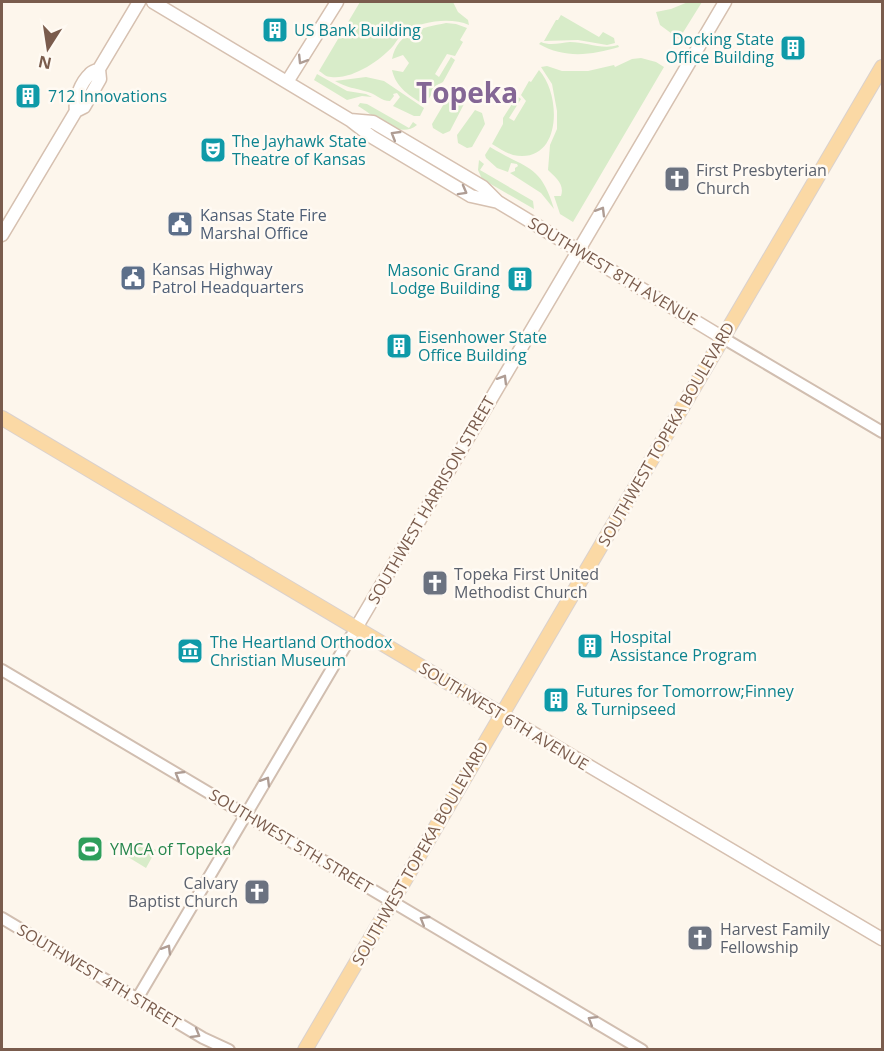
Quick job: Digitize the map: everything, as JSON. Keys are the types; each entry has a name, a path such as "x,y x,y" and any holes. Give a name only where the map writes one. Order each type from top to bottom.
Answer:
{"main road":[{"path":"2,235 76,111 75,102 82,87 90,74 99,69 139,2"},
{"name":"SOUTHWEST 8TH AVENUE","path":"153,2 350,120 373,122 483,187 498,202 723,338"},
{"path":"287,82 337,2"},
{"name":"SOUTHWEST HARRISON STREET","path":"356,628 725,2"},
{"name":"SOUTHWEST TOPEKA BOULEVARD","path":"305,1050 882,66"},
{"name":"SOUTHWEST 6TH AVENUE","path":"2,418 882,939"}],"street":[{"name":"SOUTHWEST 8TH AVENUE","path":"723,338 882,432"},
{"name":"SOUTHWEST HARRISON STREET","path":"137,999 356,628"},
{"name":"SOUTHWEST 5TH STREET","path":"2,670 642,1050"},
{"name":"SOUTHWEST 4TH STREET","path":"2,918 203,1038 229,1050"}],"green space":[{"path":"360,2 453,2 458,12 468,20 469,25 454,21 436,21 419,25 403,34 387,52 365,68 347,76 326,76 319,71"},
{"path":"688,2 702,2 679,39 660,25 656,12"},
{"path":"561,15 599,37 603,32 614,38 615,43 607,45 578,40 544,41"},
{"path":"446,23 467,28 460,40 463,42 455,56 447,54 435,74 439,77 451,57 455,60 443,82 437,85 425,105 404,91 394,76 392,70 403,72 409,63 403,55 392,59 400,42 412,32"},
{"path":"541,42 551,44 576,42 606,47 618,45 619,47 589,54 569,54 549,49 539,44"},
{"path":"641,58 664,67 573,222 560,214 554,196 561,196 562,188 559,181 548,170 550,145 557,129 557,111 552,84 541,67 547,66 562,71 588,71 614,65 615,67 632,59"},
{"path":"539,70 552,95 553,126 549,139 541,149 529,155 513,155 492,144 503,124 503,118 517,96 521,99 509,118 514,121 526,101 521,95"},
{"path":"317,74 347,91 372,97 362,96 347,100 314,80"},
{"path":"366,77 384,81 424,108 420,116 414,116 393,106 400,97 397,93 393,94 390,101 387,101 335,81"},
{"path":"451,98 458,98 464,104 450,131 443,134 433,128 432,124 445,102"},
{"path":"360,103 367,104 409,128 413,122 417,125 410,129 403,130 387,125 358,106"},
{"path":"475,110 482,113 485,124 472,147 467,148 458,143 457,135"},
{"path":"490,147 523,164 538,175 544,183 554,209 541,193 510,173 515,171 517,164 511,163 508,172 497,168 486,158 485,155"},
{"path":"479,160 484,164 480,170 533,201 534,209 482,179 478,170"},
{"path":"138,840 156,850 146,868 128,857"}],"place":[{"name":"US Bank Building","path":"275,30"},
{"name":"Docking State Office Building","path":"793,48"},
{"name":"712 Innovations","path":"28,96"},
{"name":"The Jayhawk State Theatre of Kansas","path":"213,150"},
{"name":"First Presbyterian Church","path":"677,179"},
{"name":"Kansas State Fire Marshal Office","path":"180,224"},
{"name":"Kansas Highway Patrol Headquarters","path":"133,278"},
{"name":"Masonic Grand Lodge Building","path":"520,279"},
{"name":"Eisenhower State Office Building","path":"399,346"},
{"name":"Topeka First United Methodist Church","path":"435,583"},
{"name":"Hospital Assistance Program","path":"590,646"},
{"name":"The Heartland Orthodox Christian Museum","path":"190,651"},
{"name":"Futures for Tomorrow;Finney & Turnipseed","path":"556,700"},
{"name":"YMCA of Topeka","path":"90,849"},
{"name":"Calvary Baptist Church","path":"257,892"},
{"name":"Harvest Family Fellowship","path":"700,938"}],"district":[{"name":"Topeka","path":"467,92"}]}
